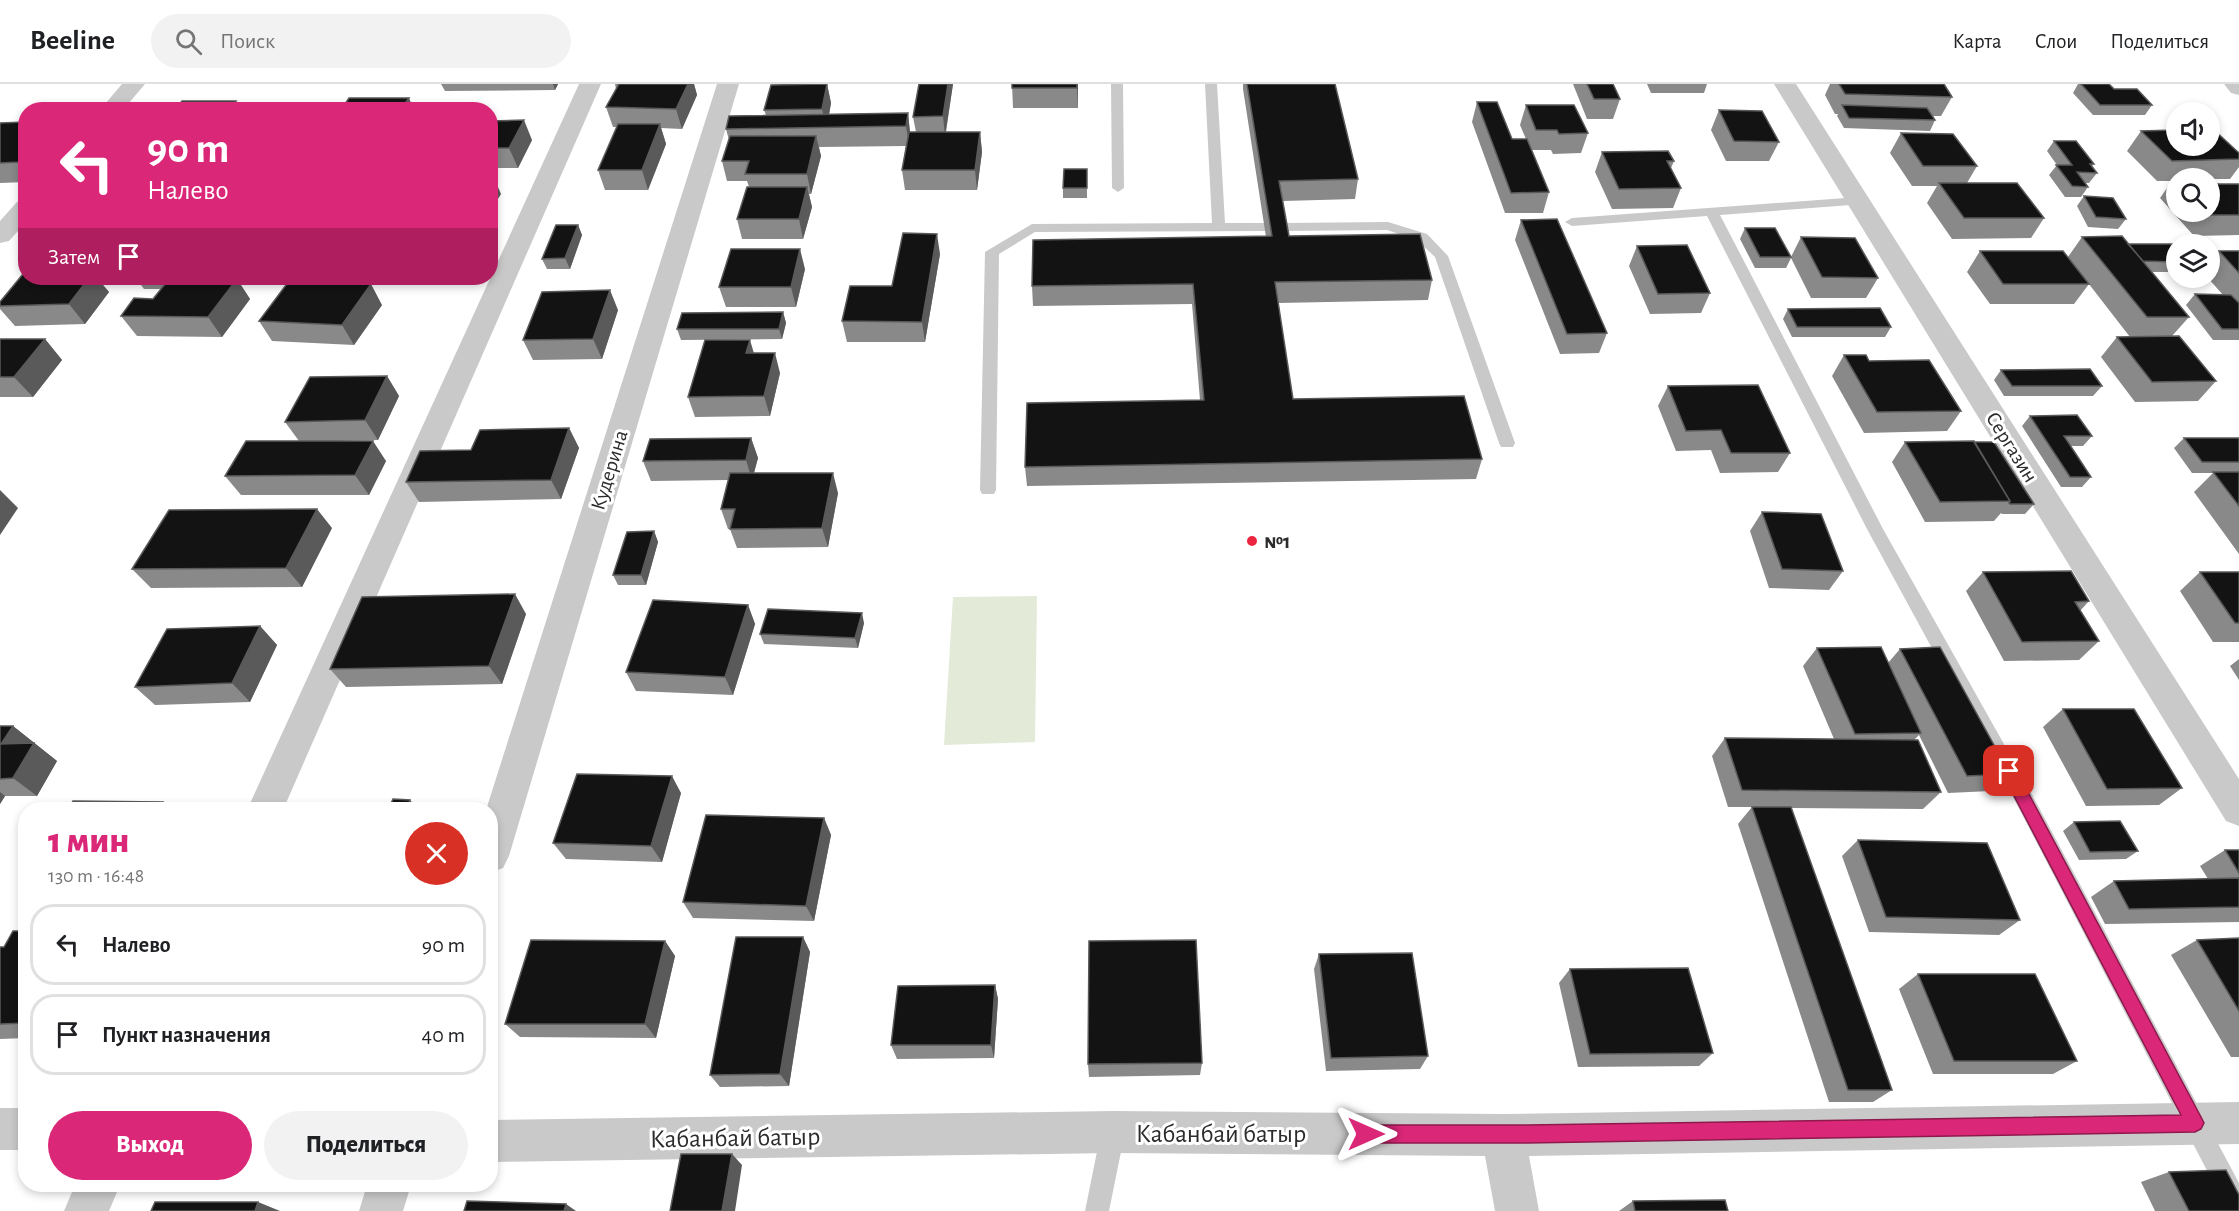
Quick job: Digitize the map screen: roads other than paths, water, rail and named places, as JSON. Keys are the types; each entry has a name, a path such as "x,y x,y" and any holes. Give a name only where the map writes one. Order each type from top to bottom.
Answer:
{"street":[{"path":"118,102 134,84"},
{"path":"269,802 590,84"},
{"name":"Кудерина","path":"498,830 728,84"},
{"name":"Сергазин","path":"1785,84 2239,810"},
{"path":"2235,84 2239,88"},
{"path":"0,236 18,216"},
{"name":"Кабанбай батыр","path":"498,1141 1113,1132 1503,1135 2239,1123"},
{"path":"0,1129 18,1129"},
{"path":"1503,1135 1517,1211"},
{"path":"86,1211 95,1192"},
{"path":"381,1211 387,1192"}],"lane":[{"path":"1117,84 1118,188"},
{"path":"1211,84 1219,227"},
{"path":"1572,222 1859,201"},
{"path":"1712,212 1875,529 2020,791 2239,1208"},
{"path":"1282,227 1388,226 1422,237 1441,256 1507,443"},
{"path":"988,490 992,252 1032,228 1265,227"},
{"path":"1097,1211 1113,1132"}],"place":[{"name":"№1","path":"1252,541"}]}
